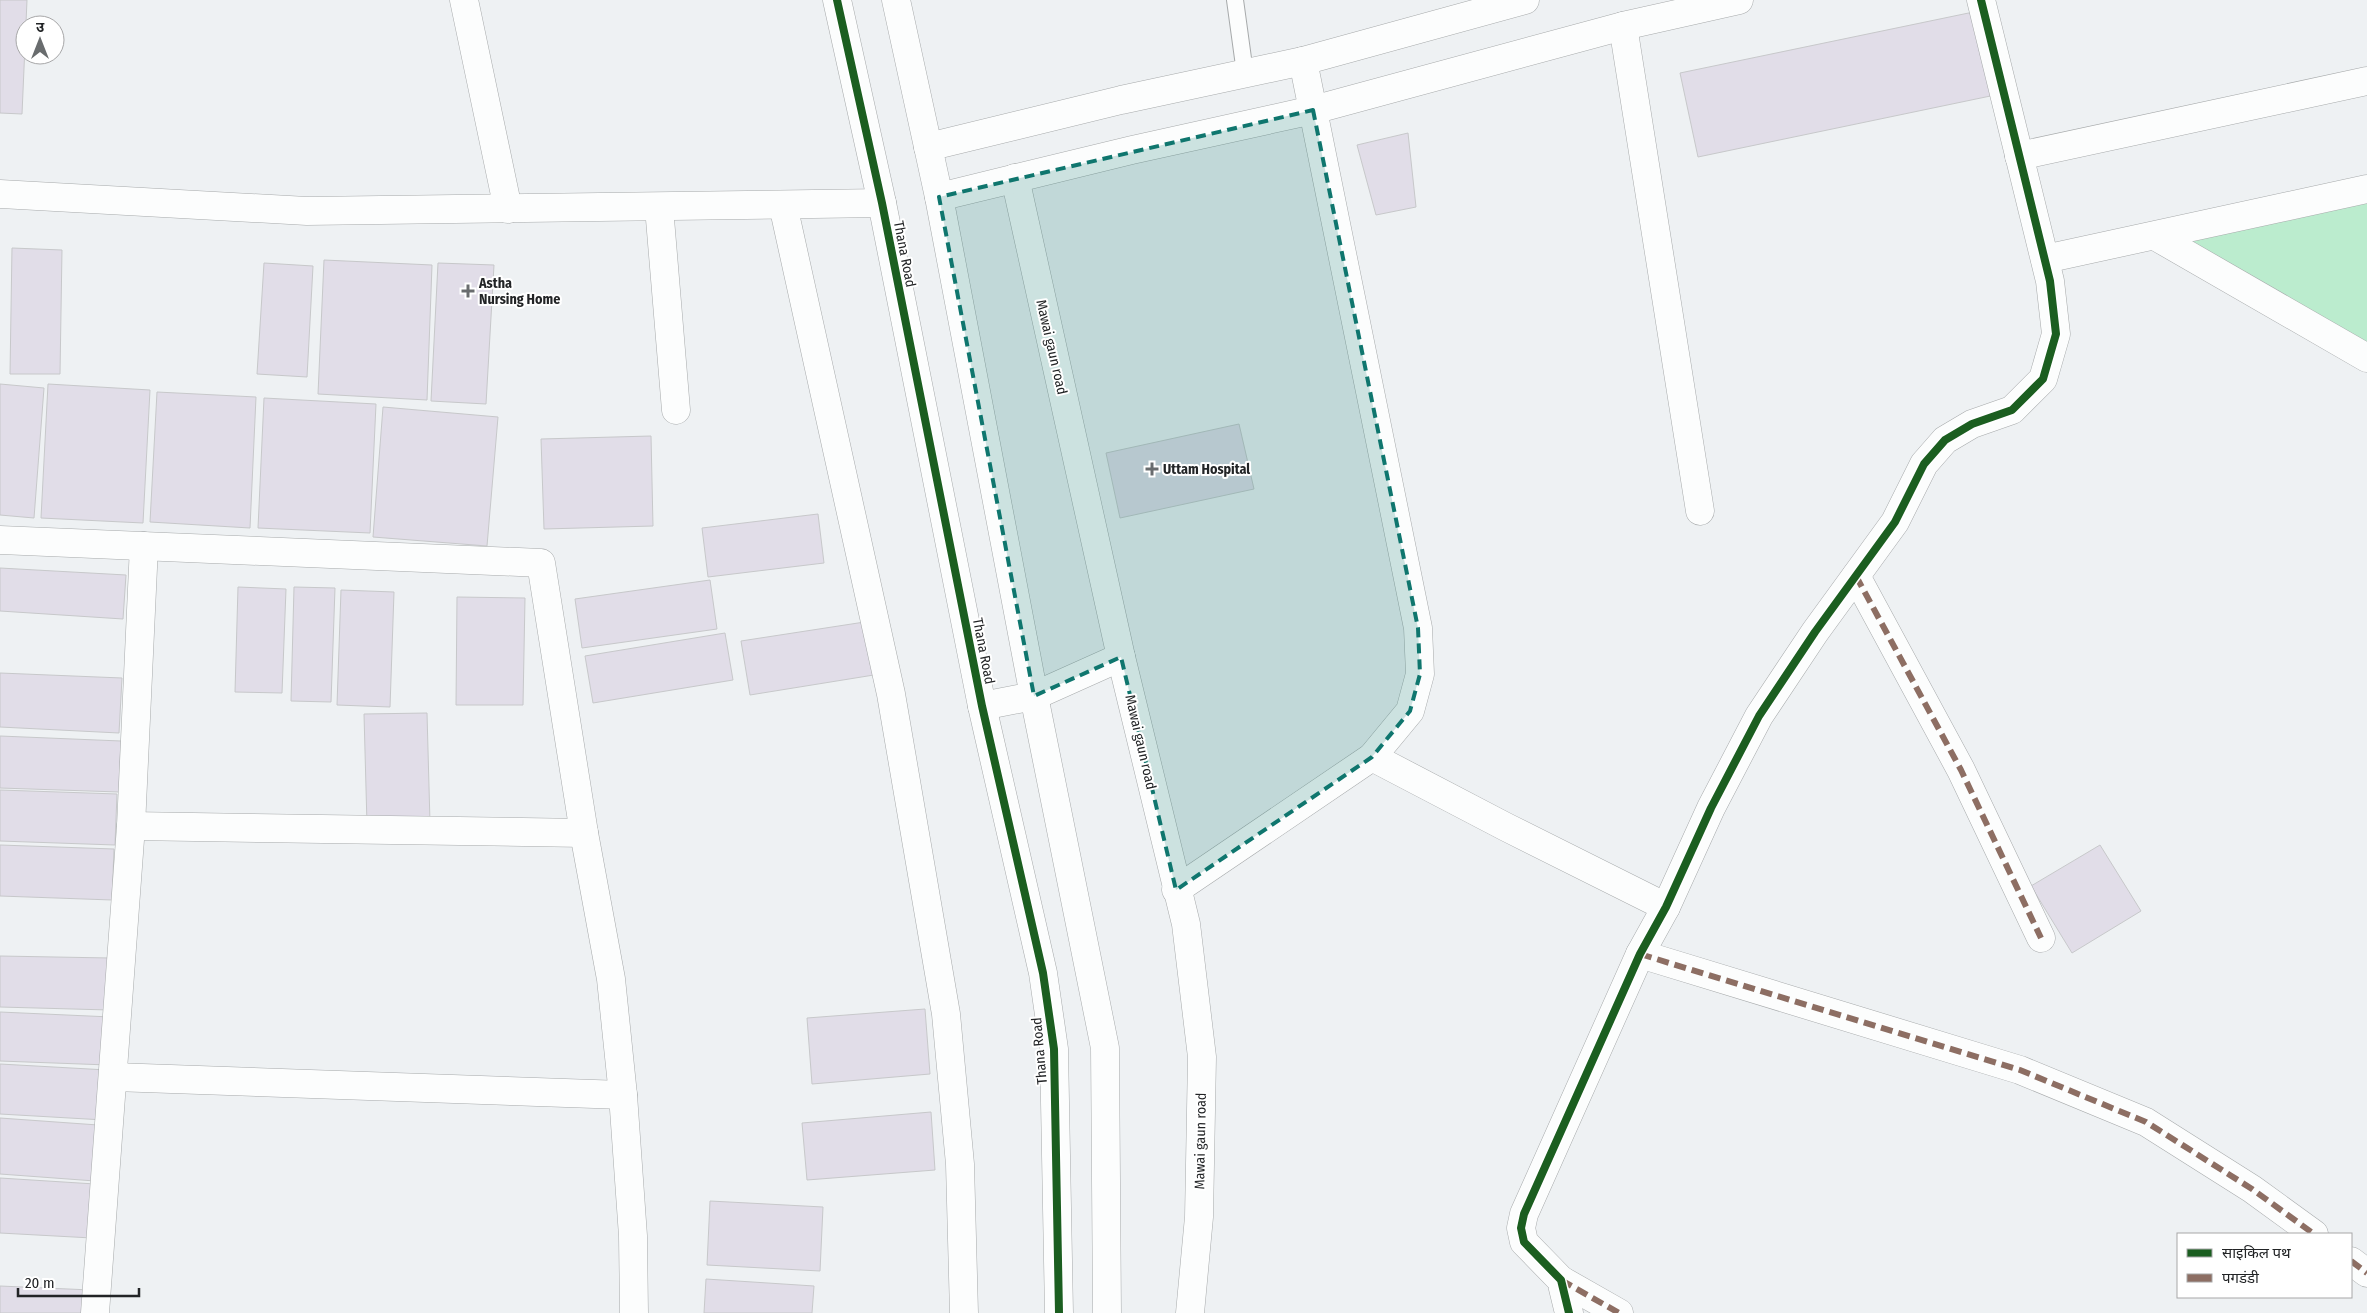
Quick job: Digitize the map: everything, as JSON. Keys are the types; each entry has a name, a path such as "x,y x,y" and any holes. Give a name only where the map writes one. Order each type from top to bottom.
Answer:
{"street":[{"path":"464,0 508,209"},
{"name":"Thana Road","path":"837,0 882,203 982,706 1043,973 1054,1049 1059,1313"},
{"path":"896,0 939,197 1034,696 1105,1048 1107,1313"},
{"path":"928,147 1121,100 1303,61 1525,0"},
{"path":"939,197 1313,110 1623,26 1739,0"},
{"path":"1619,1313 1561,1280 1524,1242 1521,1228 1524,1214 1640,954 1666,907 1711,808 1759,716 1895,522 1924,464 1945,440 1972,424 2012,410 2043,379 2056,334 2050,281 2045,258 1981,0"},
{"path":"1623,26 1700,511"},
{"path":"1176,890 1372,756 1410,712 1420,674 1418,628 1303,61"},
{"path":"2019,156 2367,81"},
{"name":"Mawai gaun road","path":"1015,178 1121,657 1176,890 1186,924 1202,1057 1199,1217 1190,1313"},
{"path":"2045,258 2155,236 2367,189"},
{"path":"0,194 307,211 882,203"},
{"path":"783,205 891,694 946,1014 960,1164 964,1313"},
{"path":"659,207 676,410"},
{"path":"2155,236 2367,358"},
{"path":"0,540 540,563 584,833 611,979 623,1095 633,1236 634,1313"},
{"path":"95,1313 132,826 144,546"},
{"path":"1856,576 1961,770 2041,938"},
{"path":"982,706 1034,696 1121,657"},
{"path":"1372,756 1506,827 1666,907"},
{"path":"132,826 584,833"},
{"path":"1640,954 2020,1070 2137,1118 2252,1189 2313,1233"},
{"path":"114,1077 623,1095"},
{"path":"2352,1262 2367,1273"},
{"path":"1561,1280 1569,1313"}],"lane":[{"path":"1235,0 1245,74"}],"highlighted area":[{"path":"1313,110 1418,628 1420,674 1410,711 1372,757 1176,890 1121,657 1034,696 939,197"}],"green space":[{"path":"2367,200 2367,347 2186,239"}],"building":[{"path":"0,0 27,0 26,15 15,15 15,65 24,65 22,114 0,113"},
{"path":"1983,10 2000,94 1698,157 1680,73"},
{"path":"1408,133 1416,207 1376,215 1357,145"},
{"path":"12,248 62,250 60,374 10,374"},
{"path":"324,260 432,265 427,400 318,394"},
{"path":"264,263 313,266 307,377 257,374"},
{"path":"438,263 494,265 486,404 431,401"},
{"path":"0,384 44,388 34,518 0,515"},
{"path":"48,384 150,390 143,523 41,518"},
{"path":"157,392 256,397 250,528 150,522"},
{"path":"264,398 376,404 370,533 258,528"},
{"path":"383,407 498,417 487,546 373,537"},
{"path":"1239,424 1254,489 1120,518 1106,453"},
{"path":"651,436 653,526 544,529 541,439"},
{"path":"818,514 824,563 708,577 702,528"},
{"path":"0,568 126,575 123,619 0,611"},
{"path":"710,580 717,629 582,648 575,599"},
{"path":"238,587 286,589 282,693 235,692"},
{"path":"294,587 335,588 331,702 291,701"},
{"path":"341,590 394,592 390,707 337,705"},
{"path":"457,597 525,598 523,705 456,705"},
{"path":"871,621 880,674 750,695 741,641"},
{"path":"725,633 733,680 593,703 585,656"},
{"path":"0,673 122,678 119,733 0,727"},
{"path":"427,713 430,823 367,825 364,714"},
{"path":"0,736 121,741 119,792 0,788"},
{"path":"0,790 117,794 115,845 0,841"},
{"path":"0,845 114,849 112,900 0,896"},
{"path":"2100,845 2141,911 2072,953 2031,886"},
{"path":"0,956 110,958 109,1010 0,1007"},
{"path":"925,1009 930,1074 812,1084 807,1018"},
{"path":"0,1012 111,1017 108,1065 0,1061"},
{"path":"0,1064 107,1070 104,1120 0,1114"},
{"path":"931,1112 935,1170 807,1180 802,1123"},
{"path":"0,1118 98,1125 95,1181 0,1174"},
{"path":"0,1178 95,1184 92,1238 0,1233"},
{"path":"710,1201 823,1207 820,1271 707,1265"},
{"path":"706,1279 814,1286 812,1313 704,1313"},
{"path":"0,1286 91,1290 90,1313 0,1313"}],"marked path":[{"path":"1856,576 1961,770 2041,938"},
{"path":"1640,954 2020,1070 2146,1122 2252,1189 2313,1233"},
{"path":"2352,1262 2367,1273"},
{"path":"1561,1280 1619,1313"}],"cycle path":[{"path":"837,0 882,203 982,706 1043,973 1054,1049 1059,1313"},
{"path":"1569,1313 1561,1280 1524,1242 1521,1228 1524,1214 1640,954 1666,907 1711,808 1759,716 1815,632 1895,522 1924,464 1945,440 1972,424 2012,410 2043,379 2056,334 2050,281 1981,0"}],"place":[{"name":"Astha Nursing Home","path":"468,291"},
{"name":"Uttam Hospital","path":"1152,469"}]}
